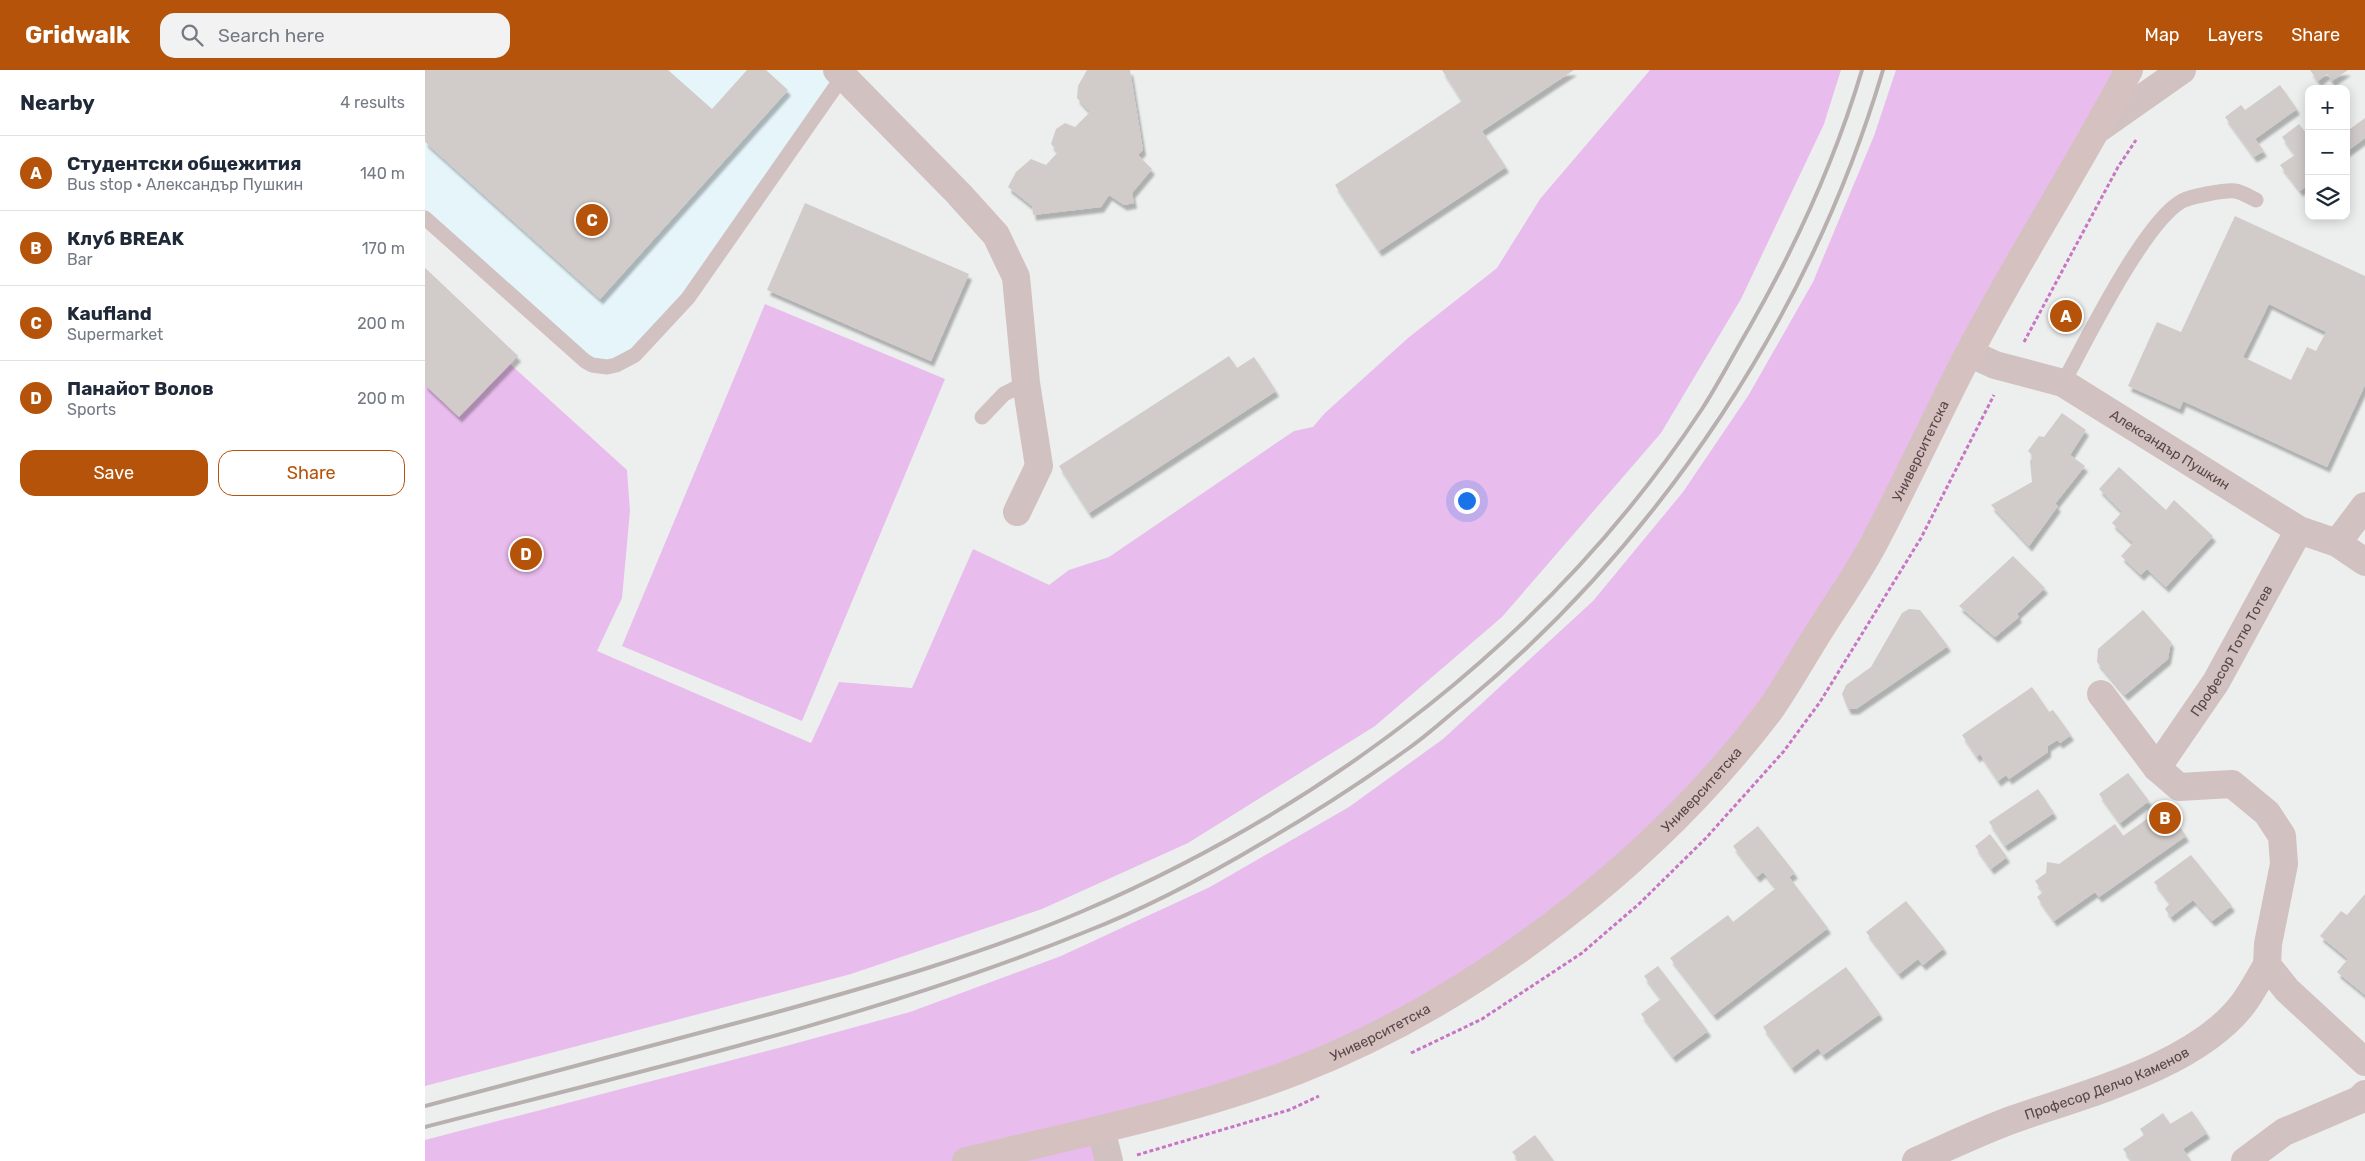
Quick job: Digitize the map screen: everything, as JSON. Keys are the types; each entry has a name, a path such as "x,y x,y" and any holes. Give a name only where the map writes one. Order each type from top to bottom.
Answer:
{"street":[{"name":"Университетска","path":"966,1161 1195,1106 1301,1069 1400,1023 1490,969 1574,910 1649,844 1716,774 1771,708 1871,549 1969,353 2098,129 2129,70"},
{"path":"2098,129 2182,70"},
{"path":"840,73 958,193 996,235 1016,276 1026,383 1039,466 1017,512"},
{"name":"Александър Пушкин","path":"1969,353 2009,369 2063,383 2299,530 2337,543 2365,562"},
{"path":"2337,543 2365,506"},
{"name":"Професор Тотю Тотев","path":"2157,768 2216,682 2299,530"},
{"path":"2101,694 2157,768 2179,787 2232,784 2267,813 2282,836 2284,864 2270,935 2267,965 2287,990 2365,1062"},
{"name":"Професор Делчо Каменов","path":"1916,1161 2007,1122 2142,1074 2180,1055 2216,1030 2243,1005 2267,965"},
{"path":"2245,1161 2285,1132 2359,1100 2365,1094"},
{"path":"1101,1129 1119,1159"}],"lane":[{"path":"425,218 585,361 599,367 616,365 635,354 688,298 840,73"},
{"path":"2063,383 2135,255 2159,222 2183,201 2209,194 2235,191 2256,200"},
{"path":"982,417 1004,394 1026,383"}],"path":[{"path":"1404,1056 1482,1020 1581,953 1640,903 1706,838 1784,751 1820,702 1921,538 1985,412 2119,167 2139,135"},
{"path":"1119,1159 1289,1110 1325,1094"}],"shaded area":[{"path":"425,70 837,70 843,76 688,298 635,355 607,367 585,361 425,218"},
{"path":"1650,70 1841,70 1824,124 1741,299 1661,433 1502,617 1375,726 1188,843 1042,909 851,974 425,1086 425,268 518,356 510,364 627,470 630,511 622,598 597,651 811,743 839,682 912,688 973,549 1049,585 1069,570 1109,557 1294,431 1313,427 1325,413 1408,338 1497,268 1540,199"},
{"path":"1896,70 2129,70 1771,708 1649,844 1400,1023 1101,1129 1108,1161 425,1161 425,1140 910,1012 1061,956 1210,887 1349,807 1443,739 1593,601 1683,492 1748,396 1813,282 1874,136"},
{"path":"765,304 945,379 802,721 622,646"}],"building":[{"path":"425,70 668,70 712,109 747,70 766,70 788,90 600,299 425,142"},
{"path":"1087,70 1130,70 1143,150 1138,155 1152,169 1132,193 1134,203 1124,205 1109,195 1101,207 1033,215 1032,206 1008,187 1016,172 1031,159 1046,165 1058,152 1051,144 1056,129 1065,123 1075,127 1090,112 1077,98 1078,86"},
{"path":"1442,70 1574,70 1482,131 1506,167 1379,251 1335,185 1462,101"},
{"path":"2310,70 2348,70 2332,81 2327,74 2318,81"},
{"path":"2280,85 2297,109 2255,139 2264,151 2254,157 2225,117 2241,105 2245,110"},
{"path":"2365,118 2365,138 2350,149 2350,130"},
{"path":"2299,124 2305,132 2305,187 2300,191 2280,165 2295,155 2282,137"},
{"path":"805,203 969,274 931,361 767,290"},
{"path":"2235,216 2365,276 2365,385 2327,467 2183,401 2180,409 2128,386 2157,322 2181,332","holes":["2269,304 2326,332 2316,351 2307,347 2291,380 2243,357"]},
{"path":"425,268 518,356 459,417 425,385"},
{"path":"1229,356 1237,368 1254,357 1276,391 1089,513 1059,466"},
{"path":"2062,413 2086,430 2070,455 2085,466 2055,504 2058,506 2029,546 1991,505 2032,482 2030,461 2033,456 2028,451 2039,436 2044,437"},
{"path":"2119,467 2166,510 2174,500 2213,536 2166,587 2147,569 2141,575 2121,556 2133,543 2112,523 2122,512 2099,489"},
{"path":"2013,556 2045,588 2017,614 2019,617 1995,637 1959,606"},
{"path":"1909,609 1920,610 1948,646 1856,709 1848,709 1842,694 1846,685 1871,667 1902,613"},
{"path":"2143,610 2171,642 2168,659 2125,695 2097,662 2098,649"},
{"path":"2032,687 2049,712 2053,710 2071,735 2060,743 2057,740 2048,746 2048,752 2009,779 2006,775 1998,781 1980,754 1977,757 1962,735"},
{"path":"2128,773 2149,801 2120,823 2099,794"},
{"path":"2038,789 2054,813 2005,846 1989,822"},
{"path":"2165,806 2186,836 2099,897 2095,892 2054,921 2037,897 2043,892 2035,881 2046,873 2047,862 2059,864 2115,824 2123,836"},
{"path":"1758,826 1795,873 1789,877 1828,928 1714,1015 1670,958 1728,915 1733,922 1776,888 1763,872 1757,877 1733,846"},
{"path":"1990,834 2007,857 1991,869 1975,846"},
{"path":"2191,855 2232,906 2212,921 2193,900 2171,917 2165,909 2170,903 2154,882"},
{"path":"2365,894 2365,995 2337,972 2348,959 2320,936 2341,911 2347,915"},
{"path":"1906,901 1944,948 1923,965 1918,959 1899,974 1866,932"},
{"path":"1658,966 1708,1031 1673,1057 1641,1014 1661,999 1644,976"},
{"path":"1846,967 1880,1014 1823,1055 1818,1048 1792,1068 1763,1027"},
{"path":"2192,1111 2207,1133 2183,1149 2191,1161 2132,1161 2123,1149 2144,1135 2140,1129 2163,1113 2170,1124"},
{"path":"1535,1135 1554,1161 1516,1161 1518,1159 1512,1152"}],"railway":[{"path":"425,1106 889,980 968,955 1045,927 1174,868 1263,820 1348,765 1429,705 1506,639 1577,568 1643,491 1702,409 1783,266 1827,170 1862,70"},
{"path":"425,1127 758,1040 923,991 1005,963 1108,923 1176,891 1283,831 1374,773 1409,748 1468,700 1539,636 1605,567 1666,494 1721,415 1771,333 1815,248 1852,160 1883,70"}],"place":[{"name":"Kaufland","path":"592,220"},
{"name":"Студентски общежития","path":"2066,316"},
{"name":"Панайот Волов","path":"526,554"},
{"name":"Клуб BREAK","path":"2165,818"}]}
